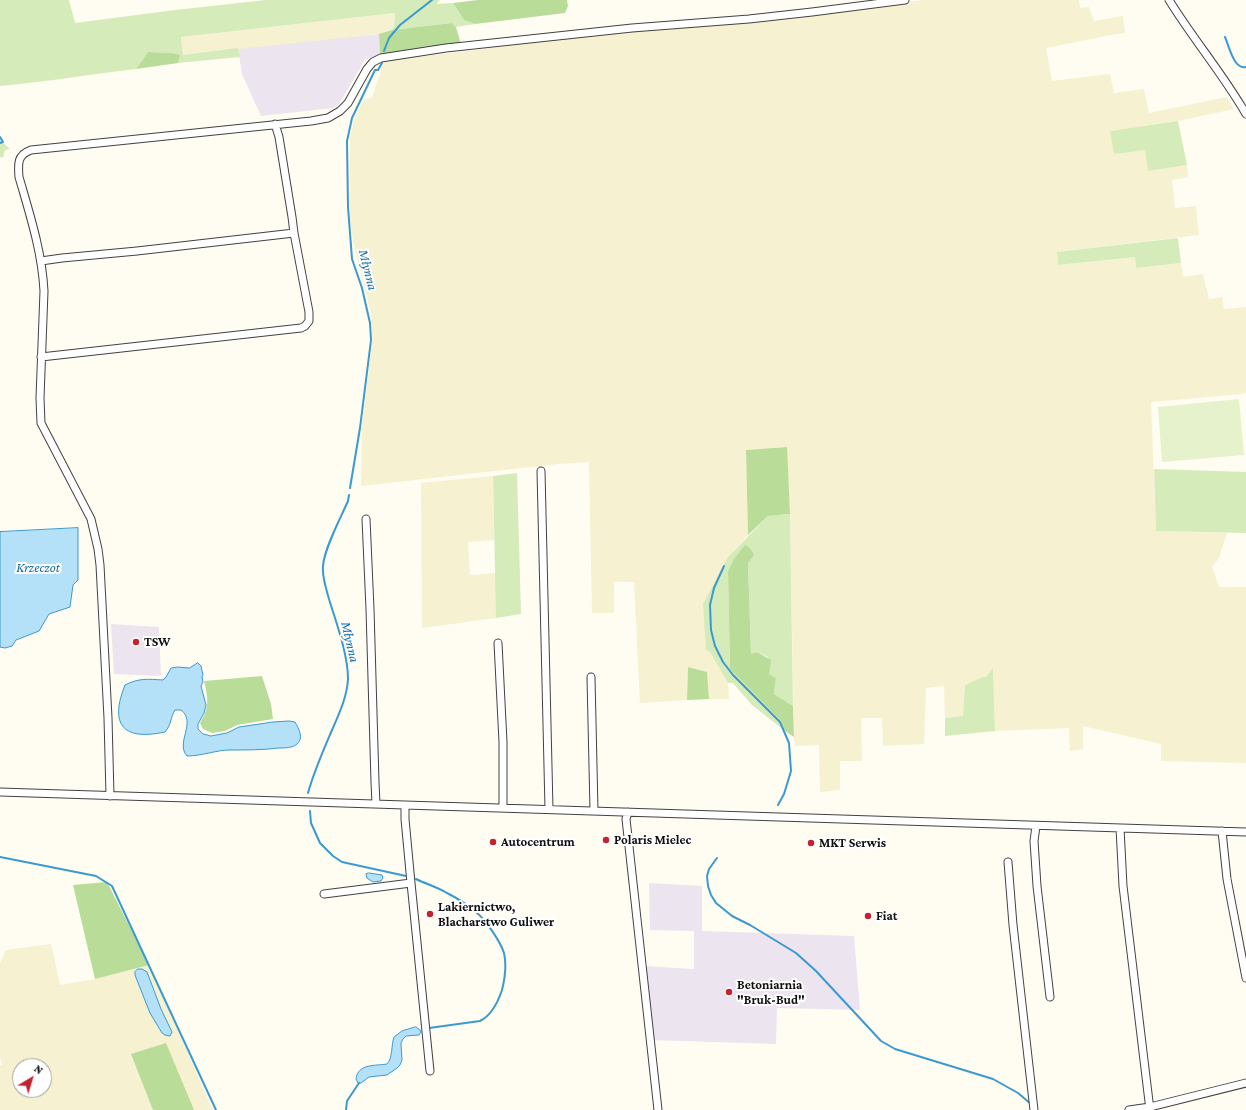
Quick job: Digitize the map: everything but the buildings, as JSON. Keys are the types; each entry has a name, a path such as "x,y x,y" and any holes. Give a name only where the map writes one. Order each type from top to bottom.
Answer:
{"street":[{"path":"110,796 106,667 98,549 91,519 42,424 40,398 44,291 41,261 19,177 18,164 21,156 31,150 328,118 340,111 348,103 367,69 372,62 380,58 446,48 632,28 749,19 905,0"},
{"path":"1169,0 1246,114"},
{"path":"41,357 301,328 305,326 309,321 309,312 275,124"},
{"path":"41,261 294,232"},
{"path":"541,471 549,809"},
{"path":"366,519 370,608 374,782 376,804"},
{"path":"498,643 503,742 503,808"},
{"path":"591,677 594,811"},
{"path":"0,792 1246,832"},
{"path":"405,805 411,883 430,1071"},
{"path":"628,812 626,819 658,1110"},
{"path":"1036,826 1034,841 1037,886 1050,997"},
{"path":"1120,828 1124,886 1150,1109"},
{"path":"1222,831 1227,879 1246,978"},
{"path":"1008,862 1013,925 1034,1110"},
{"path":"324,894 411,883"},
{"path":"1129,1110 1150,1109 1246,1084"}],"shaded area":[{"path":"923,0 1079,0 1080,8 1089,7 1094,21 1123,16 1125,33 1046,48 1052,81 1110,74 1114,93 1144,89 1149,113 1227,97 1234,109 1178,121 1110,131 1145,150 1148,171 1187,165 1188,177 1172,180 1175,208 1196,206 1199,235 1057,252 1058,265 1135,257 1136,268 1181,263 1183,277 1203,274 1209,299 1222,297 1224,309 1246,307 1246,393 1151,402 1156,531 1227,533 1219,558 1212,567 1219,587 1246,587 1246,763 1161,761 1161,744 1083,726 1083,749 1070,751 1069,728 995,731 993,668 986,677 965,685 963,716 945,718 944,686 926,688 924,744 883,746 882,718 861,718 862,761 840,761 840,790 820,792 819,745 795,746 794,737 790,514 786,447 746,450 748,535 728,557 710,652 728,683 729,699 709,699 707,672 688,667 687,700 640,703 634,582 614,582 614,613 592,613 589,462 558,464 361,486 362,429 372,341 372,328 371,313 353,242 350,219 350,138 354,120 364,99 372,98 384,61 599,35 799,16"},
{"path":"395,13 394,26 392,30 379,34 183,55 181,37"},
{"path":"379,34 380,54 365,60 339,104 333,108 261,116 242,74 238,48"},
{"path":"493,476 494,540 468,542 470,575 496,573 496,618 422,628 421,483"},
{"path":"111,624 159,627 161,676 114,674"},
{"path":"649,883 702,886 702,931 854,936 860,1010 777,1008 776,1044 651,1040 643,966 694,969 694,931 650,930"},
{"path":"51,944 60,985 95,979 149,965 213,1110 0,1110 0,1065 2,1065 0,1057 0,963 6,950"}],"green space":[{"path":"0,0 69,0 75,23 266,0 440,0 436,4 453,3 464,20 475,24 456,27 452,23 392,30 394,26 395,13 181,37 183,55 238,48 240,57 178,63 179,55 172,53 148,52 136,69 0,86"},
{"path":"478,0 567,0 568,6 565,13 475,24 464,20 453,3"},
{"path":"452,23 456,27 461,44 380,54 379,34 392,30"},
{"path":"148,52 172,53 180,55 178,63 136,69"},
{"path":"1178,121 1187,165 1148,171 1145,150 1114,154 1110,131"},
{"path":"0,140 10,149 5,150 3,158 0,157"},
{"path":"1178,238 1181,263 1136,268 1135,257 1058,265 1057,252"},
{"path":"1239,399 1244,455 1162,462 1158,407"},
{"path":"787,447 790,514 768,516 748,535 746,450"},
{"path":"1154,469 1246,472 1246,533 1156,531"},
{"path":"517,473 521,614 496,618 493,476"},
{"path":"790,514 793,706 774,694 776,678 769,674 768,657 757,652 751,654 748,563 728,572 730,669 781,721 785,731 752,705 733,683 728,683 710,652 706,650 703,604 728,557 768,516"},
{"path":"745,545 750,548 754,555 748,563 751,654 757,652 771,660 769,674 776,678 774,694 793,706 794,737 785,731 781,721 730,669 728,572 734,559"},
{"path":"688,667 707,672 709,699 687,700"},
{"path":"993,668 995,731 945,736 945,718 963,716 965,685 986,677"},
{"path":"262,676 271,704 273,719 237,725 225,731 212,733 203,729 200,723 207,707 204,681"},
{"path":"107,882 149,965 95,979 73,885"},
{"path":"166,1043 194,1110 153,1110 131,1054"}],"water":[{"name":"Krzeczot","path":"78,528 78,580 73,585 70,607 49,614 39,631 16,640 12,646 5,648 0,647 0,532"},
{"path":"198,663 201,666 203,675 203,682 201,686 206,705 204,713 198,724 198,729 203,734 211,736 227,733 239,727 289,721 295,722 298,728 300,733 299,742 288,748 225,750 187,756 183,745 187,720 181,710 175,710 165,732 139,734 130,732 123,727 120,720 119,710 120,699 125,685 135,681 152,679 163,680 171,668 189,668"},
{"path":"366,874 382,875 383,878 381,881 373,882 367,878"},
{"path":"138,969 142,969 147,972 161,1009 172,1032 170,1036 162,1033 150,1013 135,975 135,972"},
{"path":"416,1027 421,1032 419,1035 406,1036 401,1043 402,1060 397,1068 387,1075 369,1077 361,1083 358,1083 356,1079 360,1070 368,1066 387,1064 391,1055 394,1037 402,1031"}],"waterway":[{"name":"Młynna","path":"384,51 389,38 400,25 432,0"},
{"path":"1225,37 1235,61 1238,65 1246,67"},
{"name":"Młynna","path":"350,488 360,428 371,340 370,323 362,288 352,259 348,207 347,141 352,118 375,70 378,70 382,63"},
{"path":"0,137 3,142 0,143"},
{"name":"Młynna","path":"308,793 319,761 342,705 348,679 344,649 326,587 323,570 326,551 348,501 349,495"},
{"path":"724,566 714,588 710,605 711,630 715,646 723,662 733,675 780,722 789,743 791,771 784,794 778,805"},
{"name":"Młynna","path":"310,811 311,823 320,843 333,856 342,862 406,876"},
{"path":"0,857 96,876 112,886 216,1110"},
{"path":"717,858 709,869 707,876 708,886 716,903 732,916 750,925 796,953 816,971 881,1041 895,1049 993,1079 1018,1093 1031,1104"},
{"name":"Młynna","path":"416,879 455,897 481,916 500,944 504,953 505,963 505,976 502,990 496,1004 488,1015 480,1021 429,1028"},
{"name":"Młynna","path":"346,1110 347,1101 359,1083"}],"place":[{"name":"TSW","path":"136,642"},
{"name":"Polaris Mielec","path":"606,840"},
{"name":"Autocentrum","path":"493,842"},
{"name":"MKT Serwis","path":"811,843"},
{"name":"Lakiernictwo, Blacharstwo Guliwer","path":"430,914"},
{"name":"Fiat","path":"868,916"},
{"name":"Betoniarnia \"Bruk-Bud\"","path":"729,992"}]}
